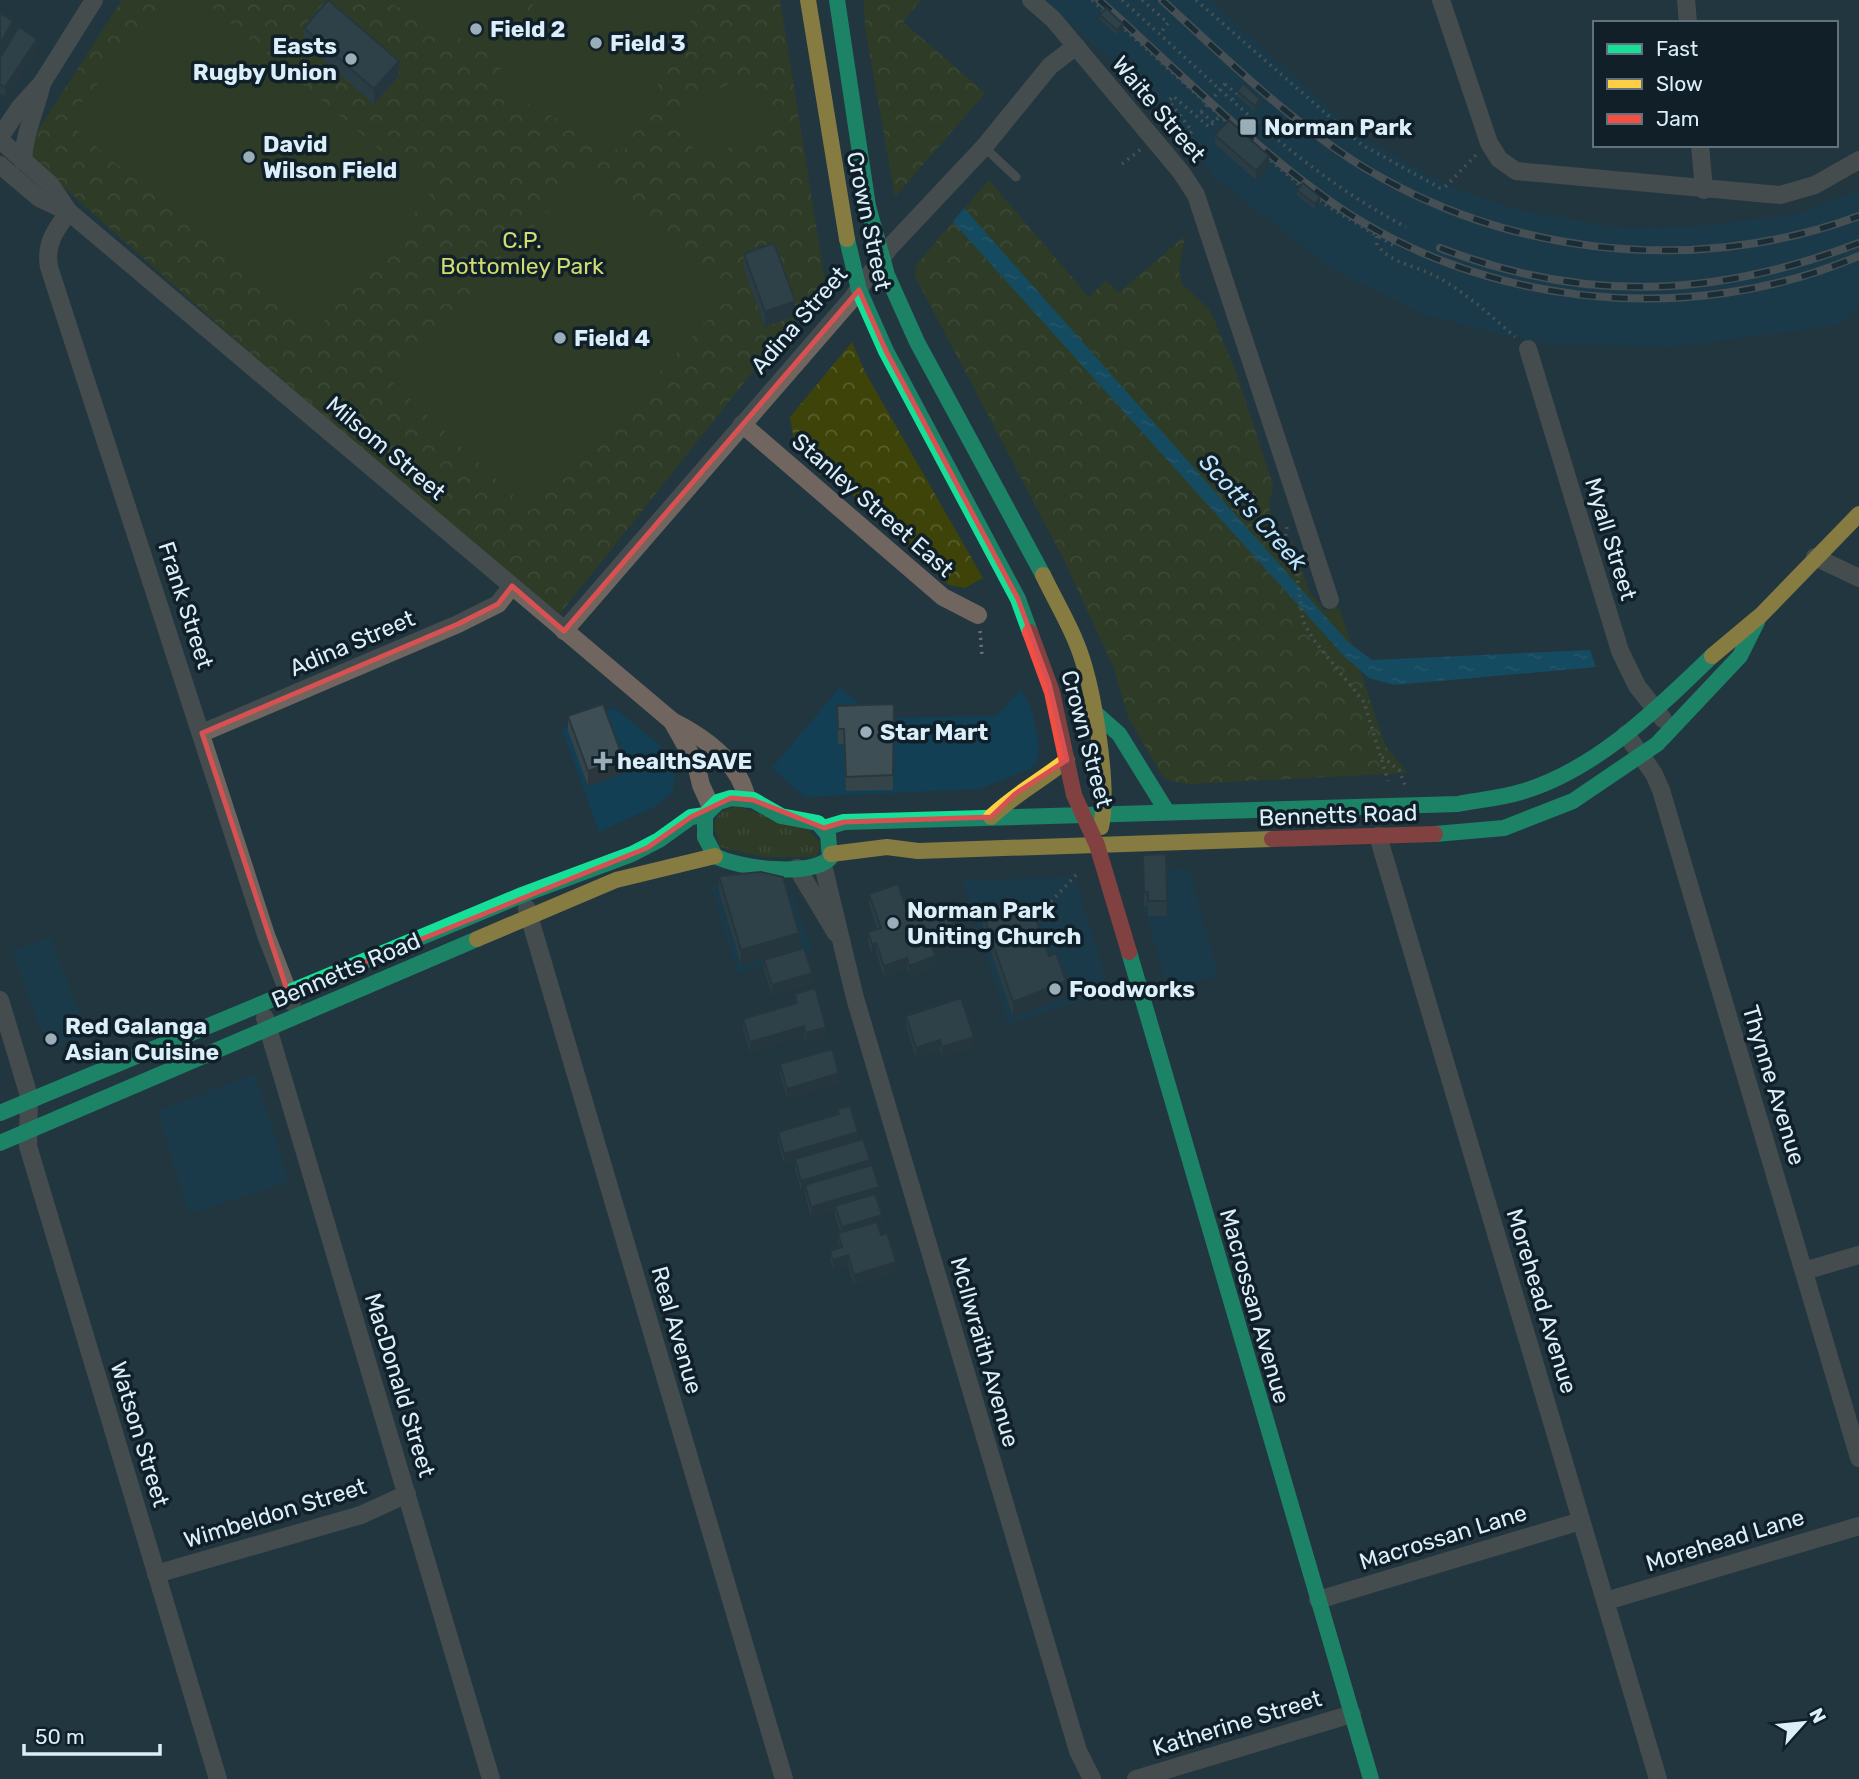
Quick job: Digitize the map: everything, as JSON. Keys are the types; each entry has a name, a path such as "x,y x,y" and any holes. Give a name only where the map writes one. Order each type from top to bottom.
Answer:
{"main road":[{"name":"Crown Street","path":"808,0 841,215 859,290 886,351 1018,599 1049,683 1081,814 1097,845"},
{"name":"Crown Street","path":"837,0 868,206 881,258 912,332 1069,628 1082,661 1093,711 1104,790 1104,813 1097,845"},
{"name":"Bennetts Road","path":"824,828 844,822 1481,802 1522,792 1561,776 1626,734 1656,710 1727,641 1761,615 1859,514"},
{"name":"Bennetts Road","path":"0,1143 634,873 715,856 727,862 797,868 887,847 918,850 1378,836 1488,831 1521,823 1581,796 1641,756 1672,730 1740,656 1761,615"},
{"path":"1093,711 1119,734 1166,810"},
{"path":"991,817 1015,794 1042,780 1067,760"},
{"path":"747,799 781,816 813,821 824,828 831,845 827,860"},
{"name":"Bennetts Road","path":"0,1113 522,895 647,848 691,817 708,811 725,800 747,799"},
{"path":"708,811 705,836 715,856"},
{"name":"Macrossan Avenue","path":"1097,845 1371,1779"}],"street":[{"path":"1,167 20,107 42,83 94,0"},
{"name":"Waite Street","path":"1031,0 1076,46 1189,183 1202,211 1213,269 1293,510 1330,600"},
{"path":"1441,0 1485,133 1499,159 1509,167 1525,172 1704,190 1788,195 1815,185 1859,160"},
{"path":"1686,0 1688,21"},
{"name":"Adina Street","path":"564,631 859,290 881,258 984,147 1050,66 1076,46"},
{"path":"9,147 24,136 34,119 42,83"},
{"name":"Milsom Street","path":"9,147 50,184 69,212"},
{"path":"1700,147 1704,190"},
{"name":"Milsom Street","path":"1,167 39,198 69,212 672,721 700,735 720,753 744,784 747,799"},
{"name":"Frank Street","path":"69,212 54,232 46,251 49,267 266,935 298,1015"},
{"name":"Myall Street","path":"1528,349 1620,651 1630,675 1672,730"},
{"name":"Stanley Street East","path":"742,424 943,597 978,615"},
{"path":"1815,557 1859,578"},
{"name":"Adina Street","path":"202,733 458,624 498,604 512,586"},
{"name":"Milsom Street","path":"672,721 696,764 708,811"},
{"name":"Thynne Avenue","path":"1626,734 1661,790 1859,1458"},
{"name":"Morehead Avenue","path":"1378,836 1658,1779"},
{"name":"McIlwraith Avenue","path":"827,860 838,936 1078,1751 1092,1779"},
{"name":"McIlwraith Avenue","path":"797,868 838,936"},
{"name":"Real Avenue","path":"522,895 784,1779"},
{"name":"Watson Street","path":"0,1000 29,1102 28,1146 218,1779"},
{"name":"MacDonald Street","path":"260,1005 491,1779"},
{"path":"1804,1271 1859,1255"},
{"name":"Wimbeldon Street","path":"156,1574 361,1515 407,1494"},
{"name":"Macrossan Lane","path":"1318,1600 1581,1521"},
{"name":"Morehead Lane","path":"1606,1601 1859,1526"},
{"name":"Katherine Street","path":"1136,1779 1352,1714"}],"lane":[{"path":"984,147 1016,177"}],"path":[{"path":"1092,0 1230,125"},
{"path":"1122,0 1289,151 1337,187 1406,227"},
{"path":"1142,0 1168,23 1160,34"},
{"path":"1196,0 1362,145 1440,188 1445,187 1477,154"},
{"path":"1214,123 1201,112 1225,83 1237,94 1233,99"},
{"path":"1165,127 1171,121 1188,137 1192,131 1169,101 1173,96 1209,127 1220,116"},
{"path":"1122,164 1142,148"},
{"path":"1259,151 1320,202 1396,247"},
{"path":"1377,236 1377,244 1385,253 1397,261 1434,275 1491,316 1528,349"},
{"path":"1293,510 1285,539 1296,569 1303,621 1313,639 1364,702 1388,781"},
{"path":"978,615 982,656"},
{"path":"1381,756 1399,770 1405,787"},
{"path":"1046,907 1077,874"}],"highlighted area":[{"path":"859,290 886,351 1018,599 1049,683 1067,760 1015,794 991,817 844,822 824,828 753,800 731,798 691,817 647,848 288,993 202,733 458,624 498,604 512,586 564,631"}],"shaded area":[{"path":"1045,0 1209,0 1364,139 1450,186 1512,209 1621,228 1691,227 1797,214 1859,191 1859,308 1837,325 1673,347 1553,344 1493,333 1426,315 1333,270 1216,178 1128,76"},
{"path":"840,687 874,718 996,716 1021,690 1031,707 1039,744 1037,762 1031,769 979,789 805,797 772,768"},
{"path":"615,708 665,750 675,770 673,791 656,806 599,832 562,728"},
{"path":"1189,869 1218,976 1168,990 1144,906 1143,870"},
{"path":"1067,877 1077,885 1110,991 1009,1024 962,880"},
{"path":"763,883 781,887 793,896 813,951 737,973 711,885"},
{"path":"50,937 88,1035 48,1049 12,951"},
{"path":"255,1074 289,1182 189,1214 157,1111"}],"green space":[{"name":"C.P. Bottomley Park","path":"122,0 780,0 825,281 559,615 286,385 24,152"},
{"name":"David Wilson Field","path":"168,0 203,0 431,193 315,332 66,121"},
{"name":"Field 2","path":"383,0 526,0 498,57"},
{"name":"Field 3","path":"536,0 701,0 623,153 492,85"},
{"path":"864,0 921,0 903,22 985,93 895,197 865,27"},
{"path":"747,73 775,121 702,163 674,115"},
{"name":"Field 4","path":"591,165 730,296 530,511 390,380"},
{"path":"989,180 1089,297 1106,280 1118,293 1185,236 1179,269 1182,284 1210,310 1236,372 1273,485 1269,506 1272,518 1277,528 1293,544 1309,592 1325,611 1339,607 1385,745 1407,773 1188,784 1168,780 1161,774 1129,719 1113,666 1064,560 915,276 916,265"},
{"path":"852,342 865,372 983,578 965,588 949,585 794,441 790,417"},
{"path":"736,806 809,830 821,845 816,857 764,857 720,847 714,824 720,813"}],"water":[{"path":"964,208 1348,642 1372,660 1590,650 1596,667 1394,685 1369,678 1344,656 953,222"}],"building":[{"name":"Easts Rugby Union","path":"328,0 399,61 374,89 304,28"},
{"path":"1106,8 1123,24 1117,30 1100,15"},
{"path":"0,13 13,21 0,44"},
{"path":"19,27 37,39 5,87 0,84 0,58"},
{"path":"1243,84 1260,99 1255,106 1237,91"},
{"path":"1229,120 1269,156 1256,171 1215,135"},
{"path":"1303,183 1320,197 1315,204 1297,190"},
{"path":"774,243 795,301 765,312 744,254"},
{"path":"603,704 623,758 588,771 568,716"},
{"path":"894,704 893,775 846,777 844,729 838,729 837,706"},
{"path":"1166,854 1167,901 1148,901 1148,892 1144,892 1143,855"},
{"path":"761,872 783,877 799,933 741,950 719,876"},
{"name":"Norman Park Uniting Church","path":"898,884 908,914 928,907 930,912 947,906 956,932 930,942 935,956 909,966 907,958 884,966 876,943 872,944 868,932 881,928 869,894"},
{"path":"984,904 1031,906 1049,956 1056,953 1066,981 1013,1002 983,914 987,912"},
{"path":"804,948 812,973 772,985 764,960"},
{"path":"815,988 826,1027 806,1033 804,1026 750,1042 743,1019 797,1003 795,994"},
{"path":"961,998 974,1037 942,1047 940,1040 916,1048 906,1016"},
{"path":"832,1049 839,1073 787,1089 780,1064"},
{"path":"850,1106 858,1132 784,1154 778,1132 839,1114 837,1109"},
{"path":"863,1139 870,1160 801,1181 795,1159"},
{"path":"872,1165 879,1187 811,1207 805,1185"},
{"path":"875,1194 882,1215 842,1227 835,1206"},
{"path":"877,1222 881,1235 887,1233 896,1262 854,1275 848,1255 833,1260 830,1251 842,1247 838,1233"}],"railway":[{"path":"1099,0 1239,128 1297,177 1386,235 1450,264 1517,284 1586,295 1655,299 1725,293 1793,279 1859,256"},
{"path":"1162,0 1226,59 1316,135 1398,187 1460,214 1525,234 1592,246 1659,250 1727,247 1794,236 1859,216"},
{"path":"1440,248 1493,266 1546,278 1598,285 1650,287 1753,275 1859,243"}],"traffic: fast":[{"path":"837,0 868,206 887,275 917,342 1043,575"},
{"path":"847,239 859,290 886,351 1018,599 1030,632"},
{"path":"1435,834 1504,828 1573,801 1657,744 1740,656 1757,622"},
{"path":"824,828 844,822 1458,804 1498,797 1548,782 1600,753 1647,717 1712,656"},
{"path":"1093,711 1119,734 1166,810"},
{"path":"731,798 753,800 781,816 818,823 828,835 830,858 807,868 774,869 740,864 715,856 705,837 705,815 718,802 731,798"},
{"path":"0,1113 522,895 632,854 659,840 691,817 705,815"},
{"path":"0,1143 477,939"},
{"path":"1129,952 1371,1779"}],"traffic: slow":[{"path":"808,0 847,239"},
{"path":"1712,656 1761,615 1859,514"},
{"path":"1043,575 1076,642 1094,707 1102,761 1101,827"},
{"path":"991,817 1067,760"},
{"path":"831,854 887,847 918,851 1272,839"},
{"path":"477,939 616,880 715,856"}],"traffic: jam":[{"path":"1030,632 1052,692 1074,795 1097,845 1129,952"},
{"path":"1272,839 1435,834"}],"place":[{"name":"Field 2","path":"476,29"},
{"name":"Field 3","path":"596,43"},
{"name":"Easts Rugby Union","path":"351,59"},
{"name":"Norman Park","path":"1248,127"},
{"name":"David Wilson Field","path":"249,157"},
{"name":"Field 4","path":"560,338"},
{"name":"Star Mart","path":"866,732"},
{"name":"healthSAVE","path":"603,761"},
{"name":"Norman Park Uniting Church","path":"893,923"},
{"name":"Foodworks","path":"1055,989"},
{"name":"Red Galanga Asian Cuisine","path":"51,1039"}],"water label":[{"name":"Scott's Creek","path":"1253,512"}]}
